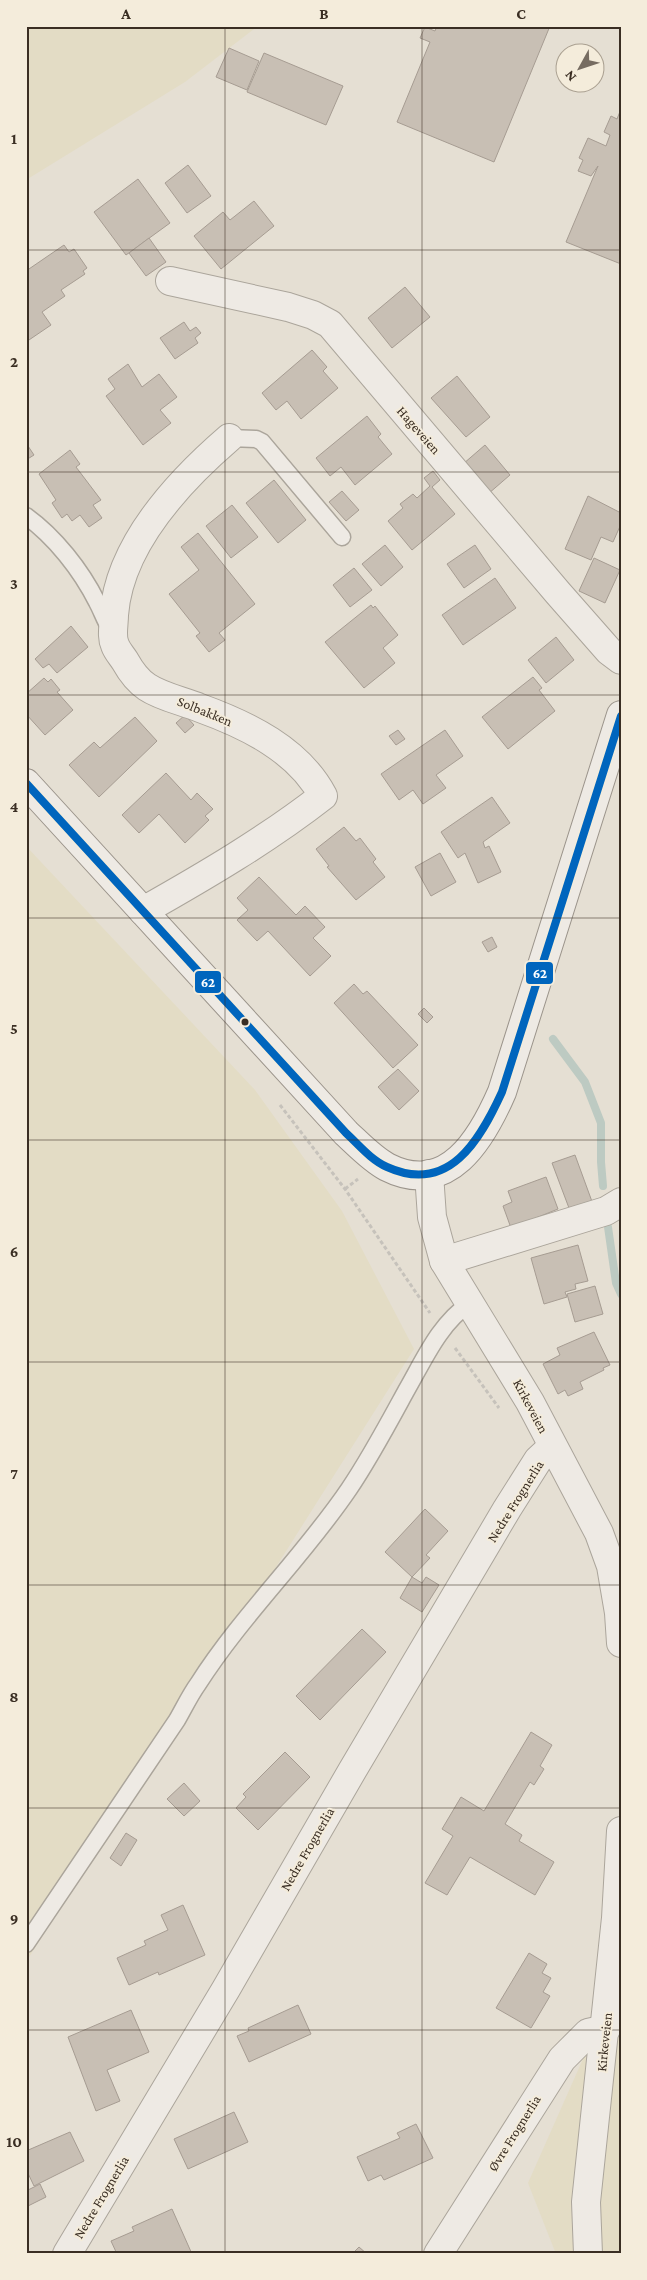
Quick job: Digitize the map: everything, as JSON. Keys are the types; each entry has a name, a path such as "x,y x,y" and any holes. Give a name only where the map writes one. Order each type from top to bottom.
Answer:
{"street":[{"name":"Hageveien","path":"170,281 288,307 313,315 330,324 558,593 609,651 621,660"},
{"name":"Solbakken","path":"143,911 293,818 323,796 307,771 277,744 219,715 146,686 129,668 115,646 113,634 115,606 120,581 142,534 191,473 229,438"},
{"path":"26,783 361,1147 389,1168 413,1174 429,1174 459,1160 480,1138 502,1092 621,715"},
{"name":"Kirkeveien","path":"429,1174 432,1217 444,1261 530,1402 552,1447 585,1504 608,1558 619,1613 621,1643"},
{"path":"444,1261 606,1211 621,1202"},
{"name":"Nedre Frognerlia","path":"67,2254 226,1989 352,1770 511,1502 538,1460 552,1447"},
{"name":"Kirkeveien","path":"588,2254 585,2233 586,2202 606,2029 616,1918 621,1831"},
{"name":"Øvre Frognerlia","path":"438,2254 562,2059 588,2033 606,2029"}],"lane":[{"path":"229,438 256,439 262,442 342,537"},
{"path":"26,516 42,528 76,568 97,602 113,634"},
{"path":"26,1944 177,1720 198,1684 250,1615 302,1554 348,1490 372,1454 442,1330 450,1319 470,1303"}],"path":[{"path":"279,1103 345,1189 442,1330 505,1416"}],"shaded area":[{"path":"26,26 258,26 185,82 26,180"},
{"path":"26,846 255,1090 342,1211 414,1349 26,1962"},
{"path":"621,1813 621,2254 556,2254 528,2183 606,2007"}],"building":[{"path":"437,26 550,26 494,162 397,122 430,42 420,38 425,27 435,31"},
{"path":"229,48 259,61 247,90 216,77"},
{"path":"264,53 343,86 326,125 247,92"},
{"path":"621,109 621,264 566,242 598,166 591,176 578,171 583,160 579,158 588,138 606,146 610,135 604,132 611,116 617,119"},
{"path":"188,165 211,196 187,213 165,183"},
{"path":"138,179 170,223 126,255 94,212"},
{"path":"254,201 274,226 221,269 194,236 223,212 230,220"},
{"path":"149,238 166,262 146,276 129,253"},
{"path":"64,245 69,252 74,249 87,268 83,271 85,274 61,290 65,296 42,312 51,325 26,342 26,271"},
{"path":"405,287 430,317 392,348 368,318"},
{"path":"184,322 190,331 196,327 201,333 195,338 198,343 175,359 160,338"},
{"path":"312,350 327,367 323,371 338,388 301,419 287,401 276,410 262,393"},
{"path":"128,364 142,387 159,374 177,397 160,410 171,423 143,445 106,396 115,389 108,379"},
{"path":"457,376 490,417 466,437 431,398"},
{"path":"367,416 381,434 378,437 392,454 355,485 341,467 330,476 316,458"},
{"path":"26,443 34,455 26,460"},
{"path":"485,445 510,475 488,494 463,464"},
{"path":"70,450 80,464 76,467 101,500 93,505 102,518 89,527 80,515 72,521 67,514 62,518 52,503 56,500 39,474"},
{"path":"433,471 440,480 432,487 455,514 412,550 388,521 403,508 400,504 413,494 417,498 430,486 424,478"},
{"path":"274,480 306,520 278,543 246,503"},
{"path":"342,491 359,510 346,521 329,502"},
{"path":"588,496 621,513 621,524 613,542 601,537 591,560 565,549"},
{"path":"232,505 258,537 231,558 206,526"},
{"path":"198,533 255,604 219,633 225,640 209,652 196,636 200,633 169,594 199,570 181,547"},
{"path":"385,545 403,567 381,586 362,564"},
{"path":"475,545 491,569 464,588 447,564"},
{"path":"594,558 620,570 605,603 579,591"},
{"path":"354,568 372,590 350,607 333,585"},
{"path":"495,578 516,608 463,645 442,615"},
{"path":"371,605 373,608 375,606 398,635 383,648 395,663 364,688 325,642"},
{"path":"71,626 88,647 57,673 49,664 43,668 35,659"},
{"path":"556,637 574,660 546,683 528,660"},
{"path":"533,677 542,688 539,690 555,711 508,749 482,717"},
{"path":"44,678 48,682 51,679 60,690 57,692 73,710 45,735 26,714 26,694"},
{"path":"185,715 194,725 185,733 176,723"},
{"path":"135,717 157,741 99,797 69,765 94,742 100,748"},
{"path":"398,730 405,739 396,745 389,736"},
{"path":"445,730 463,756 436,775 446,788 423,804 413,790 399,800 381,774"},
{"path":"166,773 191,800 197,793 213,809 205,816 209,820 185,843 159,814 139,833 122,815"},
{"path":"492,797 510,823 483,842 485,848 489,846 501,872 478,883 465,853 458,858 441,832"},
{"path":"344,827 356,841 360,838 376,859 373,862 385,877 356,900 327,867 329,866 316,849"},
{"path":"440,853 456,882 431,896 415,867"},
{"path":"259,877 296,915 305,906 325,927 313,938 331,956 310,976 268,931 257,941 237,920 248,910 237,898"},
{"path":"492,937 497,947 488,952 482,942"},
{"path":"354,984 363,994 367,991 418,1045 393,1068 334,1003"},
{"path":"424,1008 433,1017 427,1023 418,1014"},
{"path":"398,1069 419,1091 399,1110 378,1087"},
{"path":"575,1155 594,1207 572,1216 552,1163"},
{"path":"546,1177 558,1209 511,1228 503,1206 512,1202 508,1191"},
{"path":"578,1245 588,1281 575,1284 576,1289 565,1292 567,1297 544,1304 531,1258"},
{"path":"595,1286 603,1314 575,1322 567,1294"},
{"path":"594,1332 610,1365 580,1382 583,1389 568,1396 565,1390 558,1394 543,1364 560,1355 557,1348"},
{"path":"425,1509 448,1531 426,1555 430,1558 412,1577 385,1552"},
{"path":"412,1577 422,1583 426,1577 439,1585 422,1612 400,1598"},
{"path":"362,1629 386,1652 320,1720 296,1696"},
{"path":"531,1732 552,1745 540,1766 544,1769 534,1785 530,1782 505,1824 522,1835 519,1841 554,1862 535,1895 470,1857 447,1895 425,1883 453,1836 442,1829 461,1797 484,1811"},
{"path":"285,1752 310,1777 258,1830 236,1808 246,1797 243,1794"},
{"path":"184,1783 200,1801 184,1816 167,1799"},
{"path":"126,1833 137,1840 121,1866 110,1858"},
{"path":"183,1905 205,1955 159,1975 158,1972 129,1985 117,1958 146,1945 144,1941 168,1930 161,1915"},
{"path":"529,1953 547,1964 542,1973 551,1978 543,1992 550,1996 531,2028 496,2008"},
{"path":"298,2005 311,2034 249,2062 237,2036 249,2031 248,2028"},
{"path":"131,2010 149,2052 107,2070 120,2101 96,2111 68,2037"},
{"path":"234,2112 248,2142 188,2169 174,2139"},
{"path":"416,2124 433,2158 384,2180 381,2175 368,2181 357,2157 400,2138 397,2133"},
{"path":"70,2132 84,2161 34,2186 26,2169 26,2151"},
{"path":"40,2184 46,2197 26,2207 26,2191"},
{"path":"172,2209 192,2254 117,2254 111,2241 134,2231 132,2227"},
{"path":"359,2247 367,2254 352,2254"}],"waterway":[{"path":"553,1039 585,1082 601,1123 603,1186"},
{"path":"608,1227 616,1283 621,1294"}],"transit line":[{"name":"62","path":"26,783 360,1147 387,1167 409,1174 428,1174 445,1168 459,1158 472,1144 483,1128 502,1092 621,716"}]}
